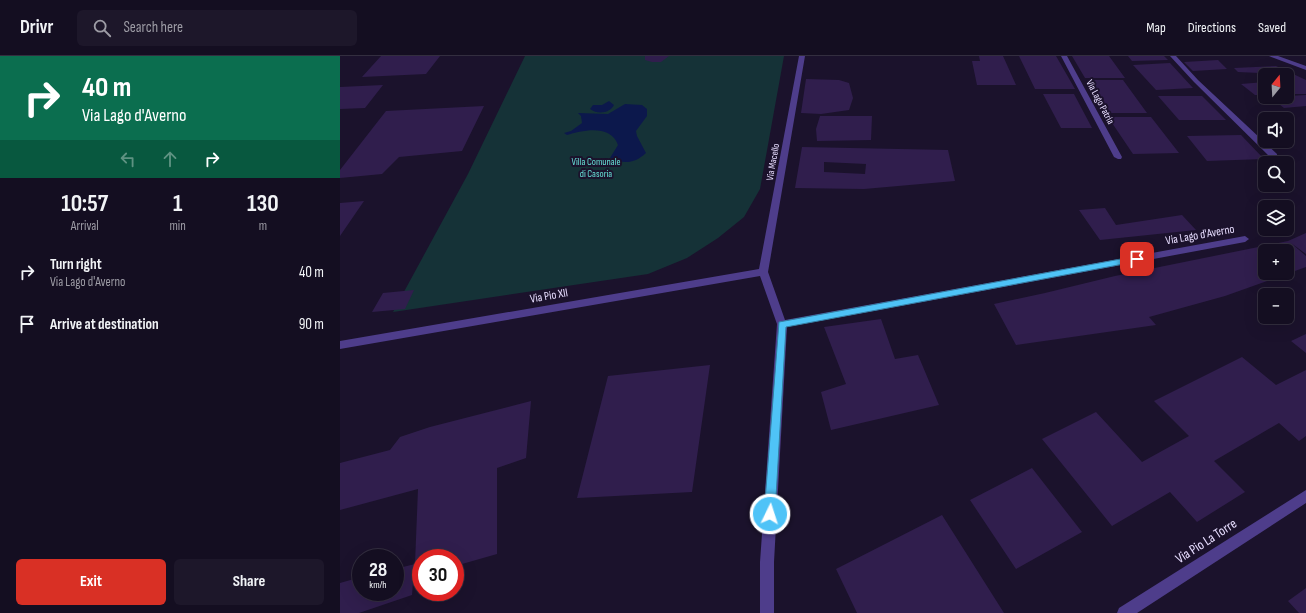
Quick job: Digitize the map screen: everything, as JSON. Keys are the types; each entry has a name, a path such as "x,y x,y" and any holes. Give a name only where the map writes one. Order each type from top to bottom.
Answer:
{"street":[{"name":"Via Macello","path":"763,272 802,56"},
{"name":"Via Lago Patria","path":"1064,56 1118,157"},
{"path":"1173,56 1196,81 1274,156"},
{"path":"1272,56 1306,68"},
{"name":"Via Lago d'Averno","path":"782,324 1245,239"},
{"path":"763,272 782,324 767,562 767,613"},
{"name":"Via Pio XII","path":"340,345 763,272"},
{"name":"Via Pio La Torre","path":"1124,613 1306,496"}],"green space":[{"name":"Villa Comunale di Casoria","path":"525,56 784,56 760,189 744,217 718,238 687,258 648,274 393,312 468,174"}],"shaded area":[{"path":"609,101 614,105 610,110 597,112 590,109 593,105 602,105"},
{"path":"625,104 642,105 647,109 647,116 636,131 646,153 642,157 629,162 610,158 618,145 614,138 603,131 588,130 567,135 564,133 571,131 582,123 581,116 578,113 608,114"}],"building":[{"path":"381,56 440,56 426,74 362,77"},
{"path":"645,56 669,56 661,62 652,62 645,60"},
{"path":"979,56 1003,56 1016,85 977,85 972,61 980,61"},
{"path":"1019,56 1056,56 1075,89 1035,89"},
{"path":"1072,56 1109,56 1125,78 1085,78"},
{"path":"1128,56 1164,56 1168,60 1132,61"},
{"path":"1218,60 1227,69 1193,71 1184,62"},
{"path":"1170,63 1193,88 1156,90 1133,65"},
{"path":"1276,66 1280,68 1258,68 1258,73 1238,72 1234,68"},
{"path":"1294,74 1306,80 1306,94 1294,94"},
{"path":"806,79 839,80 849,83 853,98 849,110 821,114 801,113"},
{"path":"1087,80 1123,80 1147,113 1107,113"},
{"path":"1258,83 1258,95 1255,95 1241,84"},
{"path":"383,85 365,108 340,109 340,87"},
{"path":"1043,94 1074,94 1092,128 1061,128"},
{"path":"1306,95 1306,106 1284,108 1279,104 1294,104 1294,96"},
{"path":"1158,96 1202,96 1226,120 1179,120"},
{"path":"484,106 462,151 399,157 382,174 340,178 340,170 386,111"},
{"path":"820,116 872,116 871,140 817,141 816,129"},
{"path":"1108,117 1151,117 1179,153 1133,154"},
{"path":"1241,135 1261,156 1258,156 1258,159 1207,161 1187,136"},
{"path":"802,147 948,150 955,181 864,189 795,188","holes":["824,162 866,164 865,174 824,172"]},
{"path":"364,201 340,236 340,203"},
{"path":"1105,208 1116,225 1182,215 1196,230 1100,240 1079,210"},
{"path":"1306,233 1306,254 1291,243 1292,244 1273,244 1288,241"},
{"path":"1294,246 1306,256 1306,267 1294,271"},
{"path":"1258,247 1258,280 1270,280 1225,296 1149,317 1156,325 1016,345 994,304 1115,276"},
{"path":"414,290 405,309 372,312 383,293"},
{"path":"881,319 895,359 918,355 939,405 831,430 821,392 846,384 824,327"},
{"path":"1306,334 1306,353 1291,341"},
{"path":"1242,357 1276,385 1306,370 1306,436 1299,441 1279,423 1214,461 1245,492 1197,522 1170,492 1112,526 1042,439 1096,412 1142,462 1189,436 1154,401"},
{"path":"710,365 692,492 577,498 608,376"},
{"path":"531,401 526,458 497,468 497,554 464,563 464,549 416,549 418,489 340,510 340,463 390,450 400,437 430,427"},
{"path":"1032,468 1082,532 1016,569 970,500"},
{"path":"942,515 1004,613 857,613 836,569"},
{"path":"412,565 412,595 404,598 404,567"},
{"path":"352,580 352,601 394,601 359,613 340,613 340,583"},
{"path":"1306,588 1306,613 1299,613 1288,601"}],"route":[{"path":"770,514 782,324 1137,259"}]}
